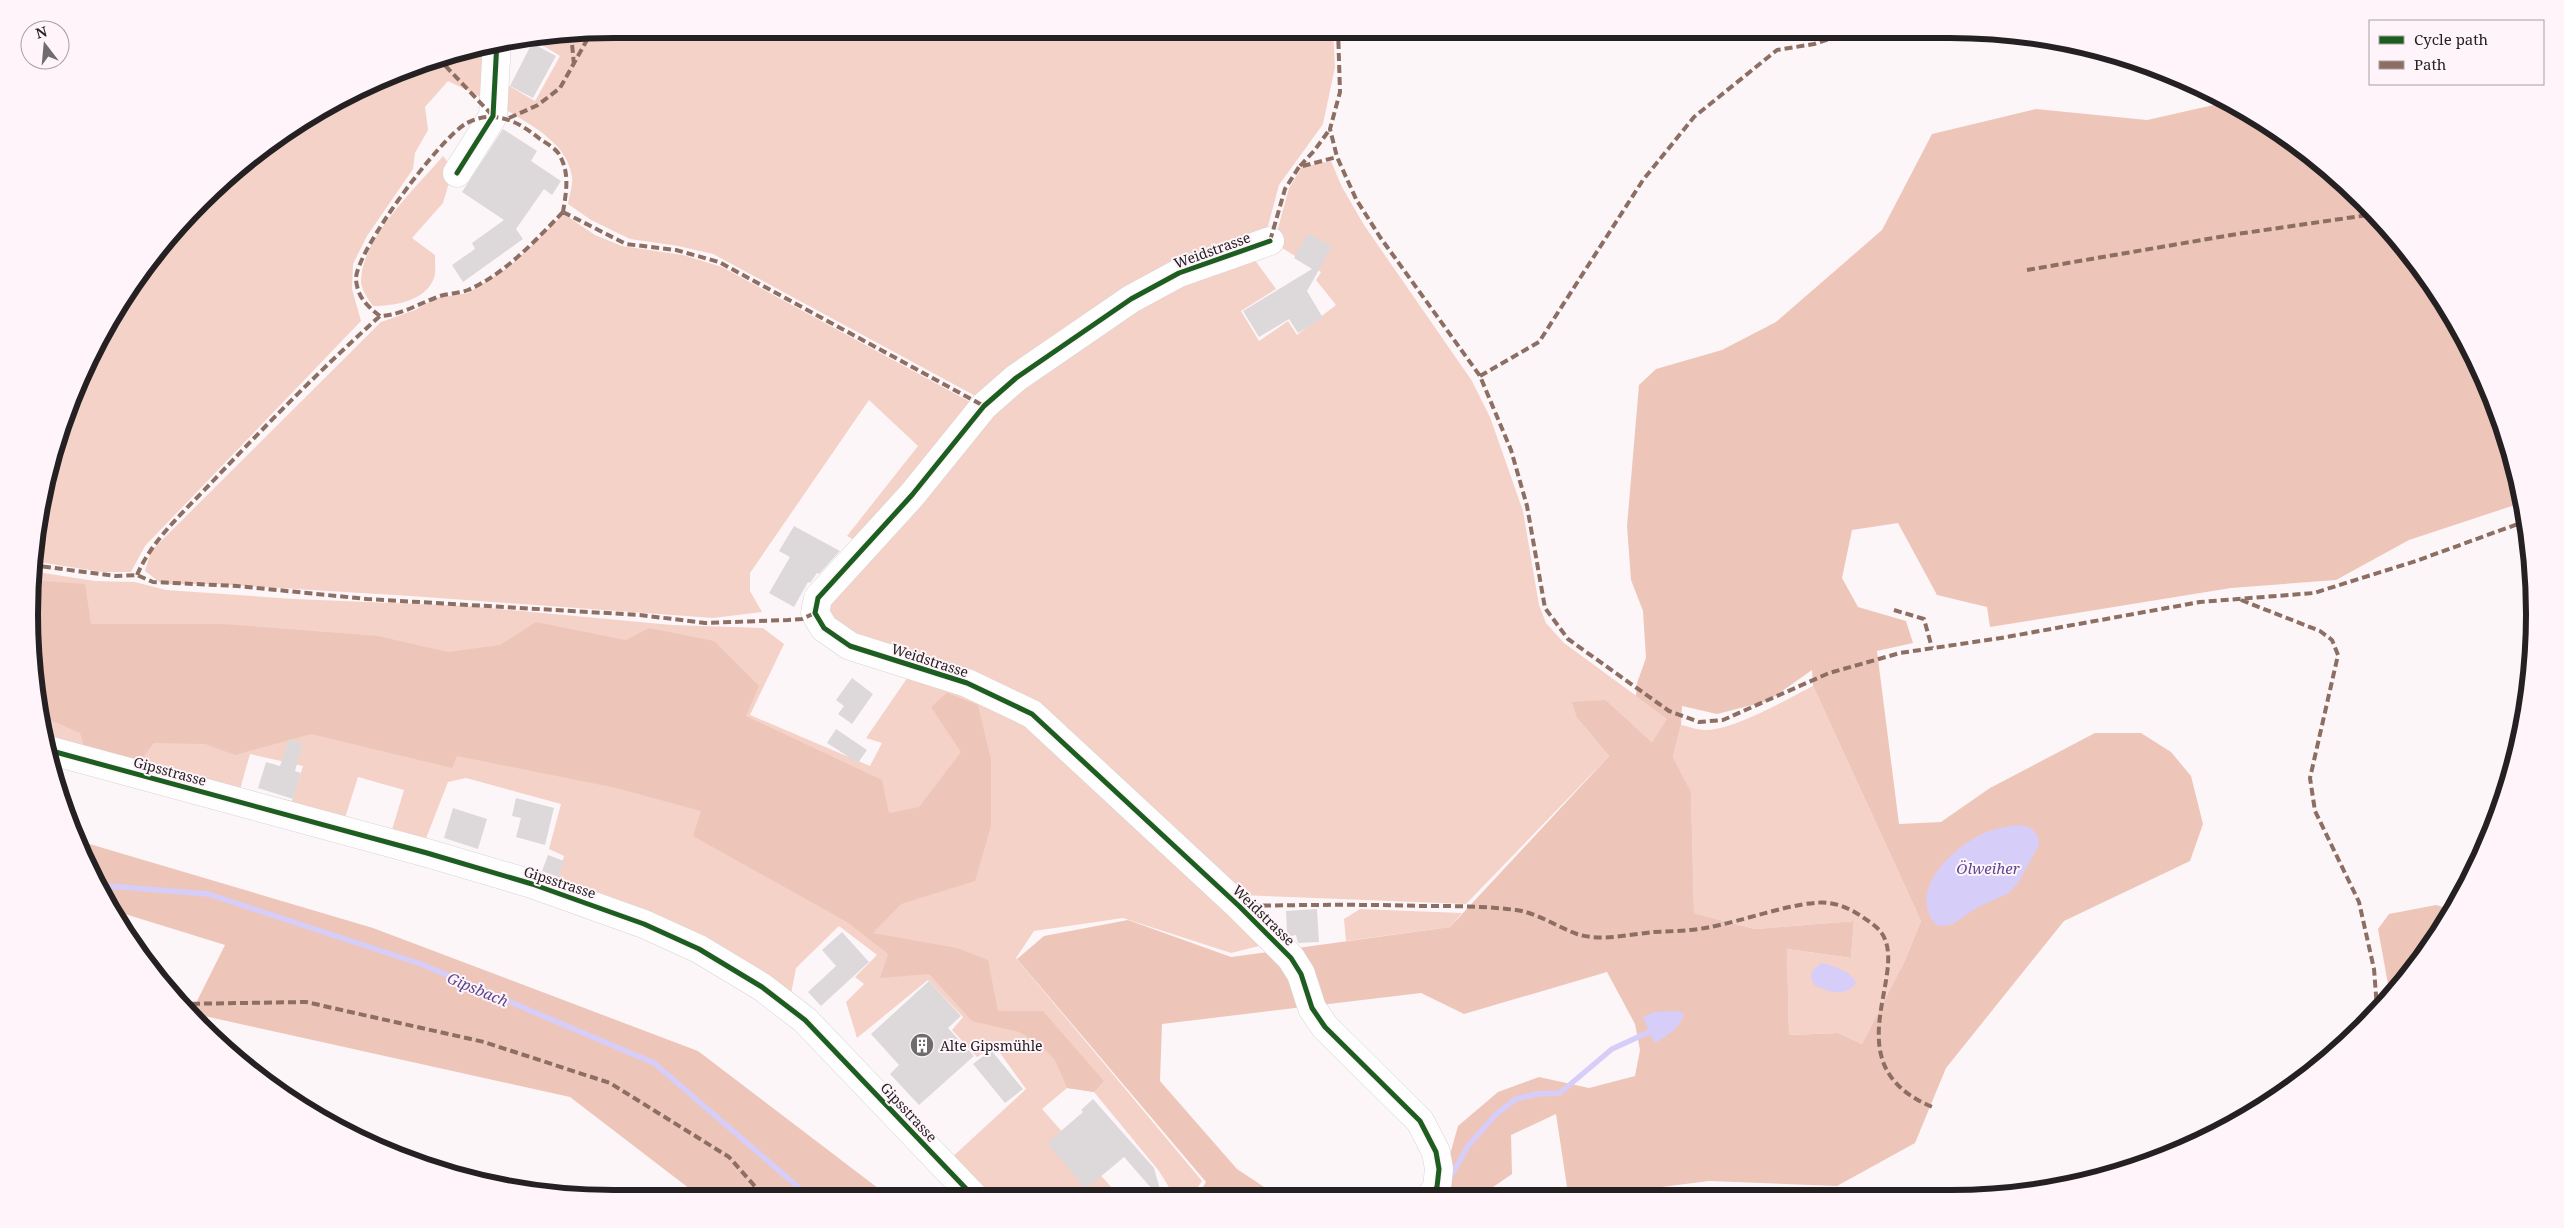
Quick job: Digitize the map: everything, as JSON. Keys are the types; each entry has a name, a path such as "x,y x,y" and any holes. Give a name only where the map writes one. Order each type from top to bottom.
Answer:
{"street":[{"path":"456,173 493,116 497,50"},
{"name":"Weidstrasse","path":"1270,241 1179,273 1131,299 1016,378 984,406 912,495 818,598 815,613 824,628 850,646 967,683 1032,714 1286,952 1317,1017 1335,1038 1408,1108 1424,1127 1436,1152 1439,1169 1437,1187 1435,1190"},
{"name":"Gipsstrasse","path":"55,752 408,848 532,884 636,921 699,949 768,991 805,1020 967,1190"}],"shaded area":[{"path":"614,38 1333,38 1335,67 1323,124 1279,185 1268,226 1259,240 981,399 713,254 678,246 630,239 591,220 568,204 572,177 569,165 563,154 546,136 503,108 504,83 535,101 560,56 538,42"},
{"path":"490,52 487,100 448,81 425,107 428,130 415,153 413,169 367,236 353,264 352,289 361,321 145,546 131,572 102,572 40,562 42,539 57,465 81,393 115,326 157,263 206,206 263,157 294,135 359,97 393,81 465,57"},
{"path":"2218,104 2270,135 2301,157 2358,206 2383,234 2407,263 2449,326 2483,393 2507,465 2516,505 2409,540 2336,580 2231,588 1990,627 1987,607 1937,595 1898,523 1852,530 1842,578 1858,607 1906,621 1913,643 1877,651 1899,824 1941,822 1990,788 2095,733 2141,733 2171,752 2191,776 2203,824 2190,861 2064,921 1946,1068 1915,1143 1837,1186 1709,1181 1638,1190 1567,1187 1556,1114 1511,1135 1512,1174 1489,1190 1429,1190 1446,1169 1458,1126 1498,1092 1539,1077 1589,1088 1635,1076 1640,1050 1635,1024 1607,972 1464,1014 1421,993 1162,1024 1160,1081 1237,1169 1268,1190 1201,1190 1206,1182 1017,959 1044,936 1128,920 1231,957 1450,927 1609,756 1577,718 1572,702 1606,700 1652,742 1667,719 1636,696 1637,683 1646,658 1643,611 1631,580 1627,526 1639,385 1656,369 1722,350 1776,322 1882,230 1932,134 2036,109 2147,120","holes":["1812,670 1813,686 1921,921 1905,960 1862,1044 1838,1033 1789,1035 1787,949 1851,958 1854,921 1755,929 1694,913 1691,792 1673,757 1681,725 1682,706 1717,714 1768,701"]},
{"path":"443,156 453,169 443,203 412,238 435,255 434,278 430,286 417,297 390,305 373,306 364,292 361,282 363,265 370,248 392,214"},
{"path":"1331,161 1342,187 1364,225 1472,381 1490,417 1523,511 1539,605 1546,623 1564,643 1668,719 1652,742 1606,700 1577,718 1609,756 1466,904 1238,895 1032,711 830,626 828,595 986,412 1179,280 1249,252 1276,289 1241,311 1259,341 1288,321 1297,335 1336,305 1316,280 1321,272 1274,243 1289,188 1302,167"},
{"path":"564,214 595,235 622,246 683,255 722,267 974,404 858,542 847,536 918,446 869,400 750,573 750,591 762,612 713,618 411,596 215,584 162,584 145,571 151,551 381,322 415,310 436,298 468,293 510,266"},
{"path":"39,572 95,581 135,582 166,590 294,599 466,606 672,625 763,628 784,644 750,715 870,766 882,743 866,738 910,674 1022,715 1267,944 1231,953 1123,918 1034,931 1016,958 1202,1181 1196,1190 1171,1190 1159,1171 1094,1092 1067,1088 1042,1109 1114,1190 979,1190 949,1160 1026,1089 995,1046 977,1057 952,1030 963,1017 928,980 857,1038 846,1002 864,984 855,977 877,955 839,926 796,968 790,999 557,879 564,856 549,849 561,804 466,778 448,782 425,841 391,833 404,790 358,777 344,821 261,803 262,794 292,801 303,766 250,754 239,793 53,746 42,689 39,652"},
{"path":"39,581 85,584 91,624 222,624 378,636 448,652 500,645 536,622 626,640 649,628 714,641 759,686 746,716 882,780 889,813 919,807 961,752 931,707 947,693 978,705 991,760 991,826 975,881 901,904 873,933 957,948 988,960 998,1011 1043,1011 1104,1081 1094,1092 1067,1088 1055,1060 1038,1043 1019,1032 972,1021 929,974 880,978 888,954 847,922 693,836 701,811 616,788 457,756 452,768 311,734 235,755 205,744 154,743 140,761 85,749 80,733 48,719 42,689 39,652"},
{"path":"1813,686 1921,921 1905,960 1862,1044 1838,1033 1789,1035 1787,949 1851,958 1854,921 1755,929 1694,913 1691,793 1673,757 1681,725 1704,730 1730,725 1760,713"},
{"path":"85,843 373,928 698,1051 880,1190 691,1190 570,1097 200,1015 194,1008 225,945 122,913"},
{"path":"2436,905 2445,908 2407,965 2389,987 2378,929 2389,914"},
{"path":"1360,909 1462,913 1450,927 1346,941 1344,919"}],"water":[{"name":"Ölweiher","path":"2021,825 2031,828 2038,836 2039,845 2018,883 2009,893 1978,907 1953,924 1936,925 1928,912 1926,899 1929,886 1945,861 1968,842 1980,835 2000,828"},
{"path":"1821,963 1847,972 1856,983 1852,988 1842,992 1825,990 1814,985 1811,978 1812,971"},
{"path":"1678,1011 1684,1014 1676,1028 1654,1043 1643,1017 1654,1012"}],"building":[{"path":"532,43 556,56 533,98 510,86"},
{"path":"503,129 537,151 531,161 561,181 552,195 544,189 516,229 523,239 463,282 452,265 475,249 472,243 504,220 462,192"},
{"path":"1308,233 1332,247 1307,291 1323,318 1298,333 1289,319 1259,337 1243,311 1312,269 1294,258"},
{"path":"794,526 840,551 819,574 817,573 810,583 808,582 794,607 769,593 790,557 779,551"},
{"path":"852,678 873,694 852,724 838,714 844,706 836,700"},
{"path":"836,729 867,750 858,763 827,743"},
{"path":"289,739 303,744 295,771 301,773 293,799 258,788 266,762 280,766"},
{"path":"516,798 554,808 545,845 516,837 521,818 512,816"},
{"path":"453,808 487,819 478,849 444,838"},
{"path":"548,855 564,861 558,877 542,871"},
{"path":"1317,909 1319,942 1298,943 1296,935 1291,936 1287,932 1286,911"},
{"path":"842,932 869,962 821,1006 808,992 836,966 822,950"},
{"name":"Alte Gipsmühle","path":"929,981 961,1016 948,1028 974,1056 919,1105 890,1074 899,1065 871,1034"},
{"path":"991,1050 1023,1089 1005,1103 973,1064"},
{"path":"1093,1099 1154,1168 1160,1190 1153,1190 1124,1157 1086,1189 1047,1143 1083,1112 1081,1110"}],"waterway":[{"name":"Gipsbach","path":"106,886 208,894 421,964 654,1063 802,1190"},
{"path":"1452,1174 1468,1146 1496,1114 1516,1099 1537,1094 1560,1093 1612,1049 1649,1032"}],"marked path":[{"path":"1338,38 1340,92 1330,129 1337,157 1356,199 1380,237 1480,376 1511,450 1527,506 1545,608 1568,639 1669,711 1699,722 1723,720 1829,673 1900,653 2001,638 2200,602 2314,593 2416,561 2519,524"},
{"path":"1480,376 1539,342 1643,180 1694,117 1777,50 1814,44 1832,38"},
{"path":"572,39 574,65"},
{"path":"509,118 538,105 560,88 588,39"},
{"path":"443,64 493,116"},
{"path":"380,316 361,297 356,280 359,266 369,246 401,196 439,149 455,132 467,123 487,117 505,119 523,127 559,153 566,177 563,212"},
{"path":"1300,166 1330,129"},
{"path":"1270,241 1285,189 1299,167 1337,157"},
{"path":"563,212 626,244 676,250 719,262 984,406"},
{"path":"137,575 152,549 181,514 294,397 380,316 402,312 439,296 468,290 482,283 507,266 563,212"},
{"path":"2027,270 2237,234 2366,215"},
{"path":"40,566 116,576 137,575 153,582 237,586 367,599 640,615 705,623 802,619 815,613"},
{"path":"2241,600 2320,631 2332,640 2338,655 2310,778 2315,811 2359,902 2374,969 2376,1001"},
{"path":"1894,610 1924,619 1932,648"},
{"path":"1239,906 1469,906 1516,910 1532,914 1577,934 1595,937 1616,937 1696,929 1803,904 1829,903 1842,906 1865,918 1875,926 1886,943 1888,964 1880,1014 1879,1041 1885,1066 1902,1089 1935,1108"},
{"path":"190,1004 306,1002 484,1042 610,1083 729,1157 758,1190"}],"cycle path":[{"path":"457,173 493,116 497,50"},
{"path":"1270,241 1179,273 1131,299 1016,378 984,406 912,495 818,598 815,613 824,628 850,646 967,683 1032,714 1239,906 1291,958 1301,974 1312,1008 1325,1027 1420,1121 1436,1152 1439,1169 1435,1190"},
{"path":"55,752 427,853 532,884 644,924 699,949 762,987 805,1020 967,1190"}],"place":[{"name":"Alte Gipsmühle","path":"922,1045"}]}
